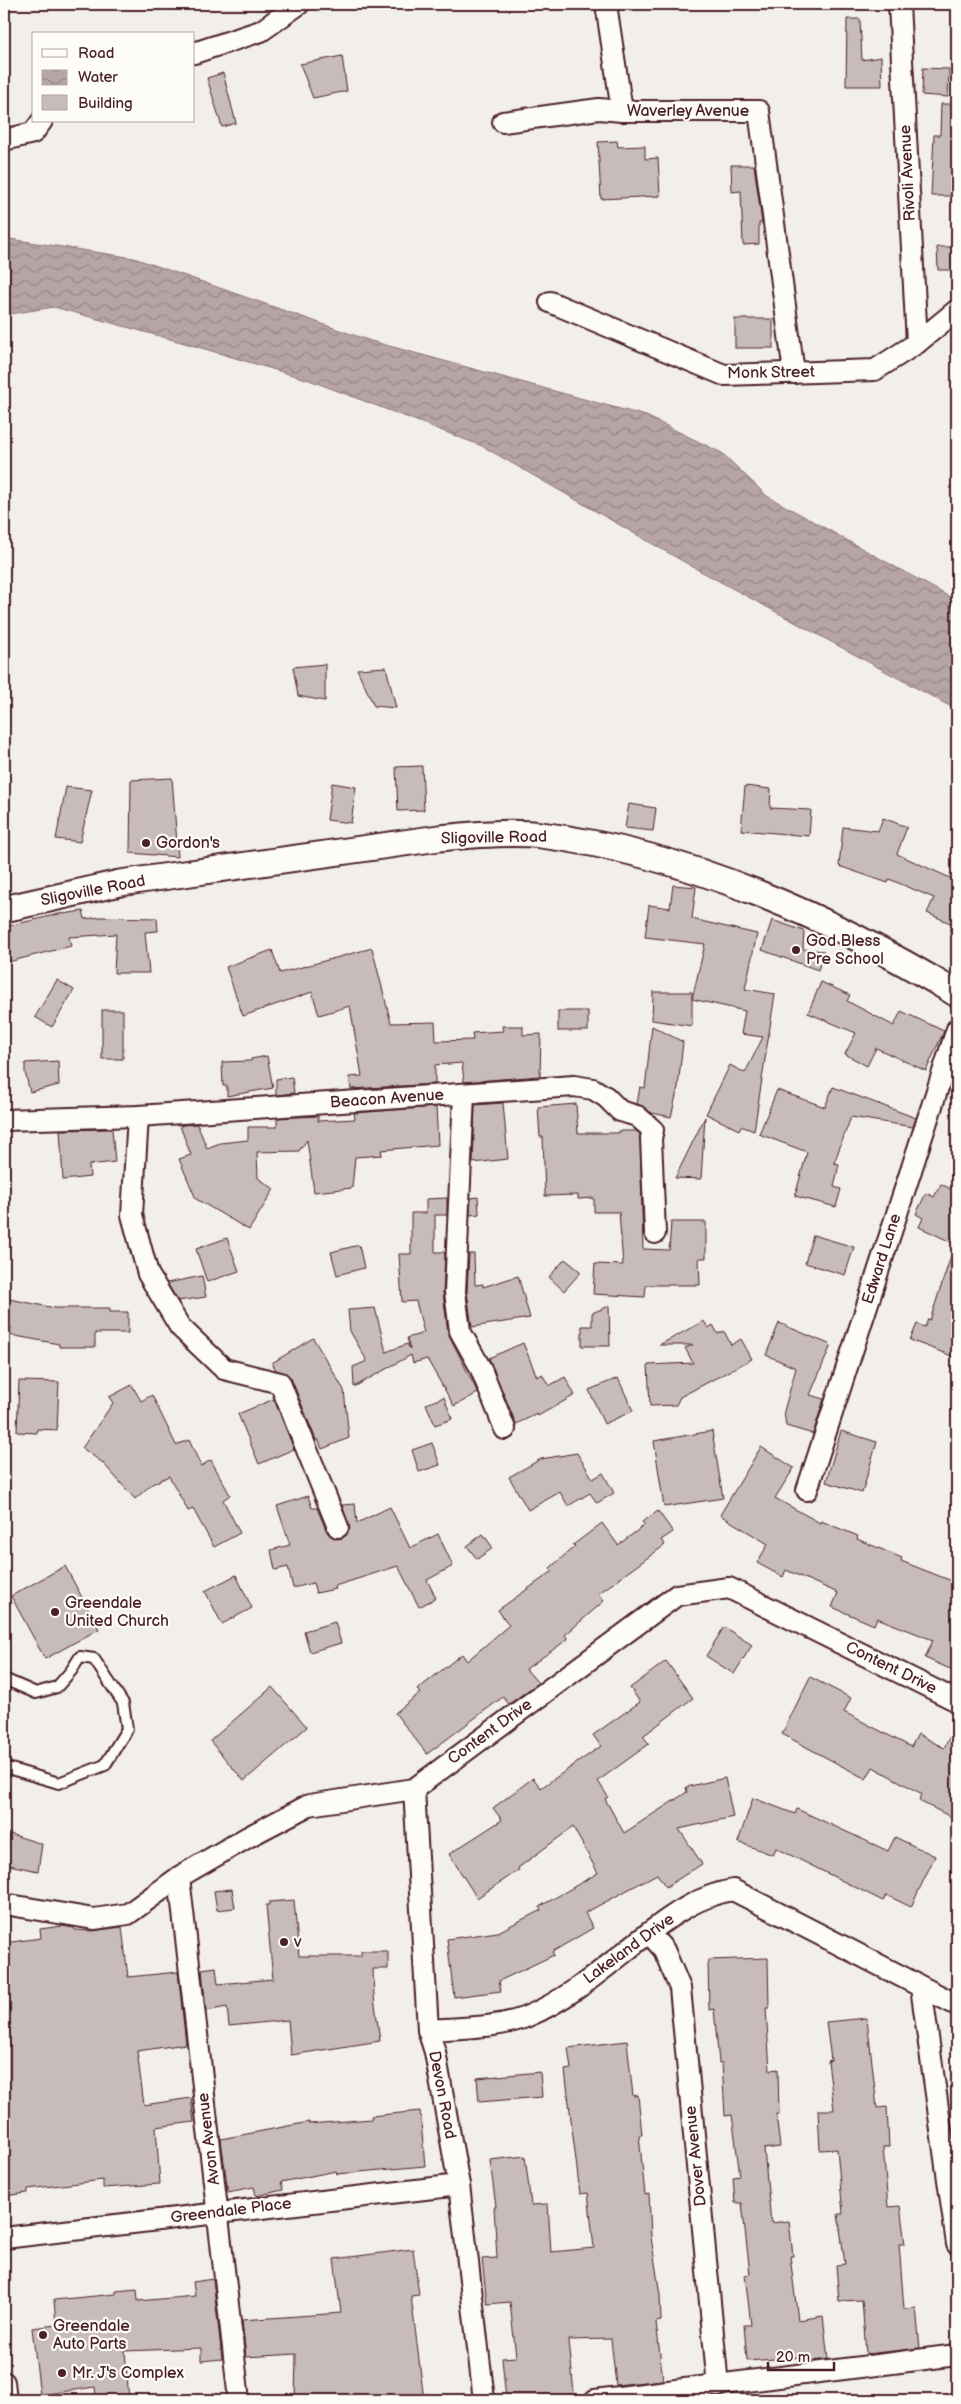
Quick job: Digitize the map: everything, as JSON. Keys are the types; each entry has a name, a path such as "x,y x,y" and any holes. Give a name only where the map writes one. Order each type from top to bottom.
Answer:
{"street":[{"path":"195,53 262,31 300,4"},
{"path":"606,4 622,111"},
{"name":"Rivoli Avenue","path":"899,4 916,343"},
{"name":"Waverley Avenue","path":"503,122 599,109 622,111 760,111 794,373"},
{"path":"4,140 33,133 41,122"},
{"name":"Monk Street","path":"550,302 724,376 875,370 916,343 957,310"},
{"name":"Sligoville Road","path":"4,909 120,883 463,835 539,835 602,846 699,870 763,894 903,960 957,994"},
{"name":"Edward Lane","path":"807,1490 957,1029"},
{"name":"Beacon Avenue","path":"4,1120 138,1116 574,1086 593,1089 606,1097 620,1112 637,1116 653,1130 651,1138 655,1233"},
{"path":"464,1094 456,1302 460,1331 480,1368 505,1429"},
{"path":"138,1116 132,1215 148,1274 180,1327 224,1369 280,1383 338,1527"},
{"name":"Content Drive","path":"4,1904 94,1920 128,1914 179,1877 248,1837 310,1805 414,1789 677,1595 729,1588 957,1701"},
{"name":"Devon Road","path":"414,1789 428,2030 434,2052 459,2185 484,2400"},
{"name":"Avon Avenue","path":"179,1877 239,2400"},
{"name":"Lakeland Drive","path":"428,2030 478,2027 525,2018 565,1995 649,1933 658,1924 712,1893 733,1890 957,2005"},
{"name":"Dover Avenue","path":"649,1933 664,1950 680,1988 718,2386"},
{"path":"921,1987 957,2244"},
{"name":"Greendale Place","path":"4,2238 459,2185"},
{"path":"595,2400 957,2355"},
{"path":"4,2382 6,2400"}],"lane":[{"path":"4,1679 36,1693 57,1688 80,1656 94,1659 111,1682 123,1703 127,1729 105,1765 59,1784 4,1767"}],"water":[{"path":"10,239 134,258 371,341 646,416 722,453 767,496 957,601 957,710 693,567 482,446 309,380 54,307 4,315 4,241"}],"building":[{"path":"847,19 860,19 862,60 881,57 882,86 846,86"},
{"path":"342,56 347,91 313,98 300,64"},
{"path":"923,68 949,69 948,97 922,95"},
{"path":"223,73 236,123 222,127 207,78"},
{"path":"941,104 957,104 957,196 931,196 934,135 940,135"},
{"path":"617,141 618,147 645,146 645,159 658,158 660,196 601,199 598,142"},
{"path":"731,165 754,165 762,223 759,223 759,244 743,245 741,191 732,192"},
{"path":"937,247 957,247 957,270 938,270"},
{"path":"735,319 773,319 773,348 735,348"},
{"path":"325,664 325,701 298,696 293,667"},
{"path":"386,667 396,708 374,706 357,669"},
{"path":"422,766 424,810 398,811 396,767"},
{"path":"172,778 178,857 130,853 131,780"},
{"path":"332,783 356,787 351,823 327,820"},
{"path":"745,786 771,789 770,808 811,810 809,836 741,830"},
{"path":"66,787 92,790 80,842 56,839"},
{"path":"629,804 656,808 653,831 625,828"},
{"path":"883,818 907,827 897,854 957,881 957,926 927,913 934,898 889,879 888,883 839,866 843,827 878,831"},
{"path":"673,885 696,887 692,919 757,934 745,989 775,994 754,1131 741,1126 739,1130 706,1114 730,1065 745,1073 763,1037 741,1034 745,1011 692,999 705,944 645,937 649,905 670,908"},
{"path":"83,911 85,919 101,917 157,918 158,931 145,932 149,973 114,973 116,934 69,937 71,946 4,963 4,927 63,913"},
{"path":"772,920 804,931 803,949 824,951 818,970 762,950"},
{"path":"372,948 391,1023 435,1022 436,1041 473,1040 472,1033 503,1031 502,1026 523,1026 523,1035 541,1034 540,1076 464,1082 462,1063 435,1065 435,1084 351,1089 349,1077 362,1076 350,1006 319,1015 312,992 243,1016 226,967 272,950 280,973"},
{"path":"57,980 74,990 52,1027 35,1017"},
{"path":"821,982 850,995 847,1001 894,1026 901,1011 944,1031 926,1071 876,1048 867,1066 845,1054 856,1033 808,1013"},
{"path":"653,992 692,992 692,1026 652,1020"},
{"path":"102,1010 123,1010 123,1059 102,1059"},
{"path":"558,1011 588,1011 588,1031 558,1031"},
{"path":"652,1026 683,1042 678,1087 671,1117 652,1113 637,1104 640,1087 645,1088"},
{"path":"267,1056 273,1088 227,1096 227,1086 223,1086 222,1062 251,1061 251,1059"},
{"path":"58,1061 59,1085 30,1092 25,1072 25,1063"},
{"path":"292,1077 294,1093 276,1095 276,1079"},
{"path":"833,1087 916,1118 913,1127 851,1117 834,1163 839,1164 834,1187 841,1189 836,1207 795,1196 807,1152 759,1134 777,1090 825,1107"},
{"path":"503,1103 508,1159 473,1163 475,1105"},
{"path":"576,1104 578,1133 636,1131 640,1134 643,1249 669,1250 671,1222 706,1222 706,1258 699,1258 700,1285 646,1285 645,1297 593,1294 595,1264 623,1265 619,1212 594,1212 594,1198 578,1199 578,1195 545,1196 543,1137 540,1137 538,1107"},
{"path":"436,1107 438,1145 381,1150 382,1155 355,1157 352,1188 314,1192 307,1140 299,1151 257,1152 258,1178 274,1189 249,1230 196,1199 179,1159 191,1155 180,1126 184,1125 197,1124 207,1148 220,1143 248,1140 248,1127 277,1127 277,1118 318,1116 318,1121 355,1119 354,1113"},
{"path":"705,1117 701,1179 675,1178"},
{"path":"112,1129 115,1162 89,1165 90,1177 63,1180 60,1130"},
{"path":"941,1184 957,1192 957,1229 951,1242 919,1227 923,1218 916,1214 926,1193 934,1197"},
{"path":"478,1197 479,1214 470,1215 471,1198"},
{"path":"447,1198 447,1215 435,1215 435,1252 444,1252 445,1255 443,1293 448,1333 478,1393 454,1406 427,1359 413,1363 411,1355 354,1387 353,1367 367,1361 350,1331 348,1310 375,1308 386,1352 407,1344 410,1349 407,1338 424,1333 416,1301 402,1302 399,1254 411,1254 411,1213 426,1213 426,1199"},
{"path":"813,1235 854,1247 845,1275 805,1263"},
{"path":"227,1238 239,1271 207,1282 196,1249"},
{"path":"359,1245 364,1268 337,1275 331,1252"},
{"path":"954,1247 957,1248 957,1358 910,1340 917,1324 925,1327 928,1319 930,1320"},
{"path":"469,1254 474,1254 475,1285 483,1284 483,1287 518,1276 530,1318 472,1327 467,1292"},
{"path":"565,1259 581,1272 564,1291 549,1277"},
{"path":"202,1276 206,1297 178,1301 167,1283"},
{"path":"9,1299 55,1308 110,1308 110,1312 128,1312 128,1333 95,1333 95,1347 59,1347 59,1344 10,1335 11,1327 4,1326"},
{"path":"609,1306 610,1346 582,1346 582,1326 592,1326 592,1313"},
{"path":"704,1321 708,1328 713,1325 718,1334 724,1331 731,1345 741,1339 752,1359 680,1397 676,1405 650,1406 648,1365 693,1363 685,1348 693,1345 659,1345"},
{"path":"779,1323 831,1345 810,1395 824,1399 813,1434 786,1426 784,1411 796,1368 766,1355"},
{"path":"313,1338 344,1390 349,1438 322,1449 318,1439 316,1440 291,1378 287,1374 276,1370 272,1363"},
{"path":"523,1343 537,1377 542,1374 549,1386 565,1377 575,1395 538,1416 537,1414 516,1424 489,1358"},
{"path":"618,1378 633,1411 604,1424 589,1390"},
{"path":"19,1381 59,1382 57,1430 37,1429 37,1433 17,1432"},
{"path":"132,1385 141,1401 152,1395 176,1445 189,1440 201,1466 211,1460 230,1495 223,1500 240,1533 214,1547 193,1509 188,1511 169,1476 152,1484 135,1499 103,1463 82,1448 113,1403 109,1397"},
{"path":"444,1397 452,1419 435,1425 426,1404"},
{"path":"274,1399 294,1449 259,1464 238,1414"},
{"path":"712,1431 723,1498 664,1507 654,1441"},
{"path":"841,1431 877,1442 862,1493 826,1482"},
{"path":"432,1443 440,1465 419,1472 412,1450"},
{"path":"761,1447 794,1468 775,1498 820,1523 821,1521 858,1536 857,1539 902,1558 901,1561 957,1583 957,1672 925,1658 933,1640 877,1618 874,1625 832,1607 838,1593 786,1570 783,1577 757,1563 768,1544 720,1515"},
{"path":"577,1453 593,1479 603,1473 614,1493 597,1503 590,1493 568,1506 560,1492 528,1510 509,1477 541,1459"},
{"path":"308,1496 312,1508 317,1508 327,1532 336,1539 343,1538 350,1529 342,1505 355,1504 357,1523 390,1507 410,1548 438,1534 453,1566 427,1580 436,1598 419,1607 398,1566 335,1586 336,1589 316,1593 313,1583 293,1588 288,1567 275,1570 271,1550 290,1545 277,1506"},
{"path":"658,1511 673,1532 661,1540 665,1545 598,1594 604,1601 565,1635 568,1639 526,1669 538,1683 509,1704 503,1697 427,1754 395,1713 420,1693 417,1690 462,1654 467,1661 509,1625 498,1610 553,1571 550,1568 575,1546 573,1545 602,1523 618,1545 645,1525 642,1522"},
{"path":"483,1534 493,1548 477,1559 467,1546"},
{"name":"Greendale United Church","path":"65,1566 99,1629 45,1659 11,1596"},
{"path":"236,1575 252,1608 222,1624 205,1591"},
{"path":"335,1622 341,1643 310,1652 304,1631"},
{"path":"724,1627 752,1645 734,1674 706,1656"},
{"path":"666,1661 693,1698 643,1736 649,1744 598,1781 608,1797 605,1799 624,1833 687,1792 686,1787 725,1778 733,1817 679,1829 702,1864 666,1887 657,1874 585,1913 593,1928 552,1952 554,1955 499,1981 501,1991 454,1997 447,1939 498,1932 541,1910 539,1907 598,1873 573,1827 518,1868 519,1870 477,1898 449,1854 502,1820 493,1808 533,1778 541,1788 601,1746 593,1735 640,1702 630,1688"},
{"path":"810,1677 851,1698 844,1712 911,1747 918,1734 944,1748 957,1722 957,1820 919,1801 922,1794 873,1767 866,1779 782,1734"},
{"path":"272,1687 307,1727 244,1781 210,1741"},
{"path":"753,1798 795,1814 797,1809 888,1851 895,1837 935,1856 911,1907 886,1895 883,1901 776,1848 773,1855 738,1842"},
{"path":"4,1832 42,1844 38,1871 4,1864"},
{"path":"232,1889 235,1908 217,1910 214,1891"},
{"path":"294,1900 299,1956 361,1956 361,1951 388,1951 388,1969 373,1969 374,1997 380,2041 291,2055 288,2020 229,2026 227,2007 206,2011 202,1969 216,1967 218,1984 273,1979 266,1905 269,1905 269,1902"},
{"path":"62,1926 74,1928 75,1930 92,1931 122,1927 128,1977 178,1972 186,2044 137,2051 144,2105 191,2098 194,2122 156,2127 160,2184 103,2188 103,2180 28,2189 28,2193 4,2196 4,1943 41,1938 40,1929"},
{"path":"768,1958 769,2008 766,2008 770,2070 778,2069 779,2114 776,2114 780,2147 764,2149 771,2223 789,2221 793,2256 790,2256 798,2320 823,2316 828,2359 804,2362 803,2357 747,2361 744,2325 751,2325 745,2275 750,2274 742,2203 735,2203 733,2177 740,2176 732,2115 725,2116 722,2063 719,2063 714,2009 709,2010 708,1960"},
{"path":"867,2018 877,2108 887,2107 889,2147 883,2147 888,2207 900,2206 905,2244 899,2244 904,2309 916,2308 920,2348 866,2354 862,2300 839,2301 836,2265 845,2264 838,2214 843,2214 837,2149 820,2150 818,2110 834,2110 828,2061 831,2060 826,2022"},
{"path":"627,2041 633,2096 638,2095 642,2135 639,2135 645,2195 649,2194 651,2237 660,2295 661,2321 656,2322 663,2380 616,2385 611,2339 569,2340 574,2394 506,2400 502,2358 516,2357 510,2302 487,2304 482,2259 497,2258 494,2207 496,2207 490,2160 525,2156 531,2205 548,2204 551,2252 594,2248 588,2193 580,2194 565,2070 571,2069 568,2048"},
{"path":"540,2072 542,2097 479,2102 477,2078"},
{"path":"420,2111 425,2166 337,2174 336,2171 281,2182 283,2190 256,2196 254,2187 228,2192 221,2139 309,2122 309,2124 372,2119 371,2116"},
{"path":"413,2249 419,2295 411,2296 424,2400 295,2400 296,2354 246,2357 242,2320 341,2313 334,2259"},
{"path":"213,2279 222,2359 201,2361 201,2348 125,2351 129,2400 96,2400 95,2387 40,2395 32,2328 56,2325 54,2300 116,2294 116,2291 137,2289 138,2301 195,2296 193,2282"}],"place":[{"name":"Gordon's","path":"146,843"},
{"name":"God Bless Pre School","path":"796,950"},
{"name":"Greendale United Church","path":"55,1612"},
{"name":"v","path":"284,1942"},
{"name":"Greendale Auto Parts","path":"43,2335"},
{"name":"Mr. J's Complex","path":"62,2373"}]}
